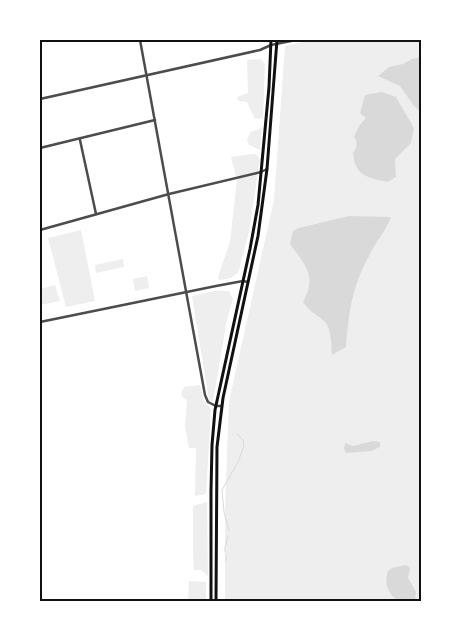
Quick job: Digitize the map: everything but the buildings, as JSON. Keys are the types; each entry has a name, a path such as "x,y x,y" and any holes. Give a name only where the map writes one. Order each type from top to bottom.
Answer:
{"main road":[{"path":"211,601 212,445 216,406 253,236 269,87 271,40"},
{"path":"216,601 217,447 222,406 258,236 267,168 277,42"}],"street":[{"path":"140,40 205,395 208,402 216,406 222,406"},
{"path":"40,99 260,50 277,42 296,40"},
{"path":"40,148 80,140 155,120"},
{"path":"80,140 96,214"},
{"path":"40,230 169,194 261,172 267,168"},
{"path":"40,322 243,281 248,282"}],"shaded area":[{"path":"312,40 421,40 421,601 225,601 225,509 229,401 274,200 285,46"},
{"path":"421,57 421,112 414,106 400,86 378,76 389,67"},
{"path":"261,59 265,64 263,118 255,119 247,102 238,101 237,97 248,93 247,60"},
{"path":"382,92 396,97 414,128 411,143 395,159 396,177 387,182 368,177 359,171 354,161 353,153 356,145 354,137 359,126 366,118 360,113 365,95"},
{"path":"262,128 260,150 249,145 247,139 251,132"},
{"path":"256,154 260,159 249,232 239,270 231,278 219,280 218,277 230,242 237,180 231,157"},
{"path":"349,216 391,217 372,249 355,288 348,322 346,347 332,355 331,337 327,324 303,302 309,285 308,272 290,244 293,231 299,228"},
{"path":"81,230 95,301 66,307 48,238"},
{"path":"123,259 124,267 96,273 95,265"},
{"path":"147,276 149,288 135,291 133,279"},
{"path":"55,285 60,301 40,305 40,289"},
{"path":"214,291 229,291 233,299 227,320 213,401 211,402 209,400 192,296"},
{"path":"200,385 204,401 211,409 206,494 195,496 196,448 189,448 185,426 187,400 182,397 181,393 184,387"},
{"path":"373,441 380,442 380,447 371,451 346,453 344,449 345,443 353,446"},
{"path":"207,502 208,576 201,570 194,570 193,554 193,506"},
{"path":"406,565 410,568 408,578 416,592 415,601 398,600 389,592 388,588 386,579 388,571 392,568"},
{"path":"189,581 206,582 206,601 188,601"}],"waterway":[{"path":"229,531 224,512 222,490 238,462 244,446 243,440 237,434"},
{"path":"225,552 228,536"},
{"path":"226,555 226,561"}]}
